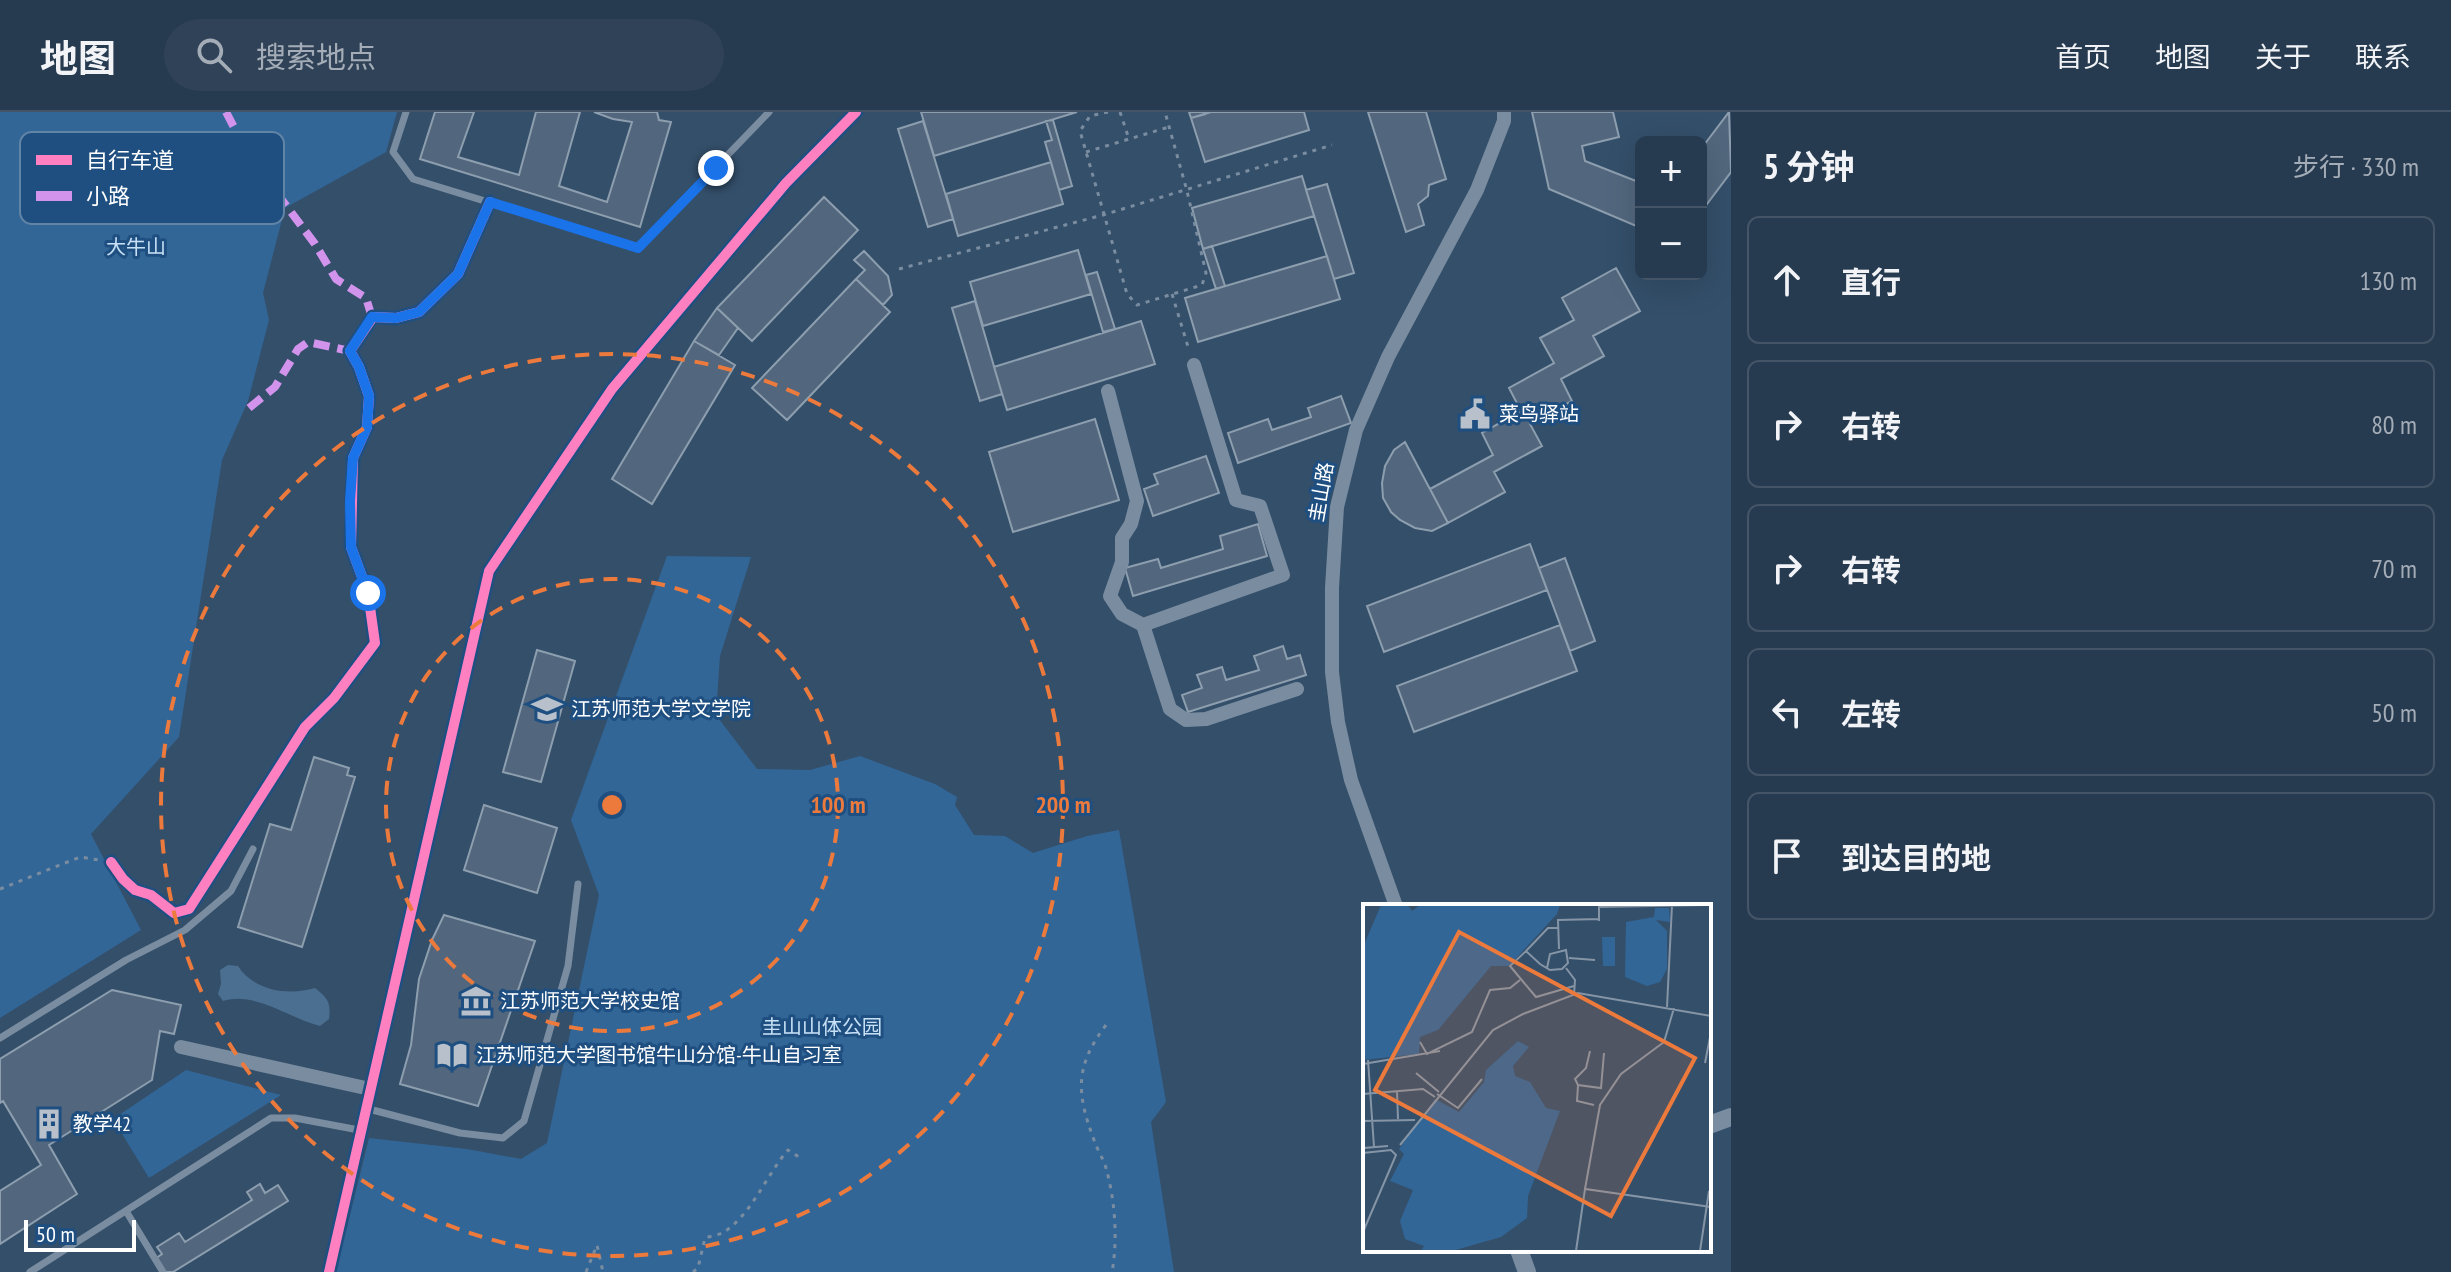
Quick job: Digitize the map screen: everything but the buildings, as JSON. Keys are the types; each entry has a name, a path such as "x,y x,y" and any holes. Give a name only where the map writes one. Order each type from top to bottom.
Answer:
{"street":[{"name":"圭山路","path":"1395,904 1351,780 1338,722 1332,658 1337,507 1356,430 1388,357 1477,190 1504,121 1504,112"},
{"path":"329,1272 489,571 612,389 786,183 847,116"},
{"path":"111,862 135,890 151,895 174,913 189,909 305,727 334,698 375,643 368,593 351,547 353,458 367,427 369,396 350,351 373,317 396,318 419,312 458,274 490,202"},
{"path":"1143,625 1283,575 1260,506 1236,500 1194,365"},
{"path":"1108,391 1137,501 1131,524 1122,538 1122,562 1110,596 1122,614 1143,625 1170,709 1186,720 1206,719 1297,689"},
{"path":"181,1047 370,1089"},
{"path":"1711,1124 1731,1117"},
{"path":"1520,1252 1527,1272"}],"lane":[{"path":"406,112 393,152 413,179 638,248 769,112"},
{"path":"0,1038 126,960 185,930 231,891 253,849"},
{"path":"365,1108 460,1133 503,1138 524,1121 568,966 578,884"},
{"path":"30,1272 271,1118 295,1118 359,1130"},
{"path":"126,1211 163,1272"}],"path":[{"path":"1108,112 1090,116 1080,131 1127,294 1137,305 1202,285 1206,273 1165,112"},
{"path":"1120,112 1129,139"},
{"path":"1086,152 1169,127"},
{"path":"899,269 1187,191 1332,145"},
{"path":"1172,294 1194,365"},
{"path":"0,889 80,857 111,862"},
{"path":"1106,1025 1093,1042 1081,1070 1083,1108 1106,1168 1112,1205 1115,1234 1112,1272"},
{"path":"693,1272 698,1268 705,1238 723,1233 757,1198 773,1167 788,1150 799,1157"},
{"path":"586,1272 597,1245 603,1272"}],"green space":[{"name":"大牛山","path":"0,112 397,112 386,152 285,208 284,212 284,132 20,132 20,224 281,224 263,293 269,320 248,401 222,460 179,737 91,834 141,930 0,1018"},
{"name":"圭山山体公园","path":"667,556 751,557 720,656 716,715 757,769 810,770 860,756 935,784 957,797 955,805 974,835 1005,836 1033,853 1087,836 1119,830 1166,1102 1151,1122 1174,1272 336,1272 369,1138 467,1149 521,1159 547,1143 599,895 571,820"},
{"path":"186,1070 281,1095 149,1178 113,1119"}],"shaded area":[{"path":"228,965 238,966 253,981 272,989 294,991 315,988 328,1001 329,1019 320,1026 260,1002 223,1001 218,994 220,970"}],"marked path":[{"path":"226,112 236,132"},
{"path":"284,203 336,279 366,298 372,317"},
{"path":"249,408 275,387 298,349 308,342 350,351"}],"cycle path":[{"path":"329,1272 489,571 612,389 786,183 856,112"},
{"path":"111,862 135,890 151,895 174,913 189,909 305,727 334,698 375,643 368,593 351,547 353,458 367,427 369,396 350,351 373,317 396,318 419,312 458,274 490,202"}],"place":[{"name":"菜鸟驿站","path":"1475,414"},
{"name":"江苏师范大学文学院","path":"547,709"},
{"name":"江苏师范大学校史馆","path":"476,1001"},
{"name":"江苏师范大学图书馆牛山分馆-牛山自习室","path":"452,1055"},
{"name":"教学42","path":"49,1124"}],"route":[{"path":"368,593 351,547 350,501 353,458 367,427 369,396 350,351 372,317 396,318 419,312 458,274 490,202 638,248 716,168"}]}
